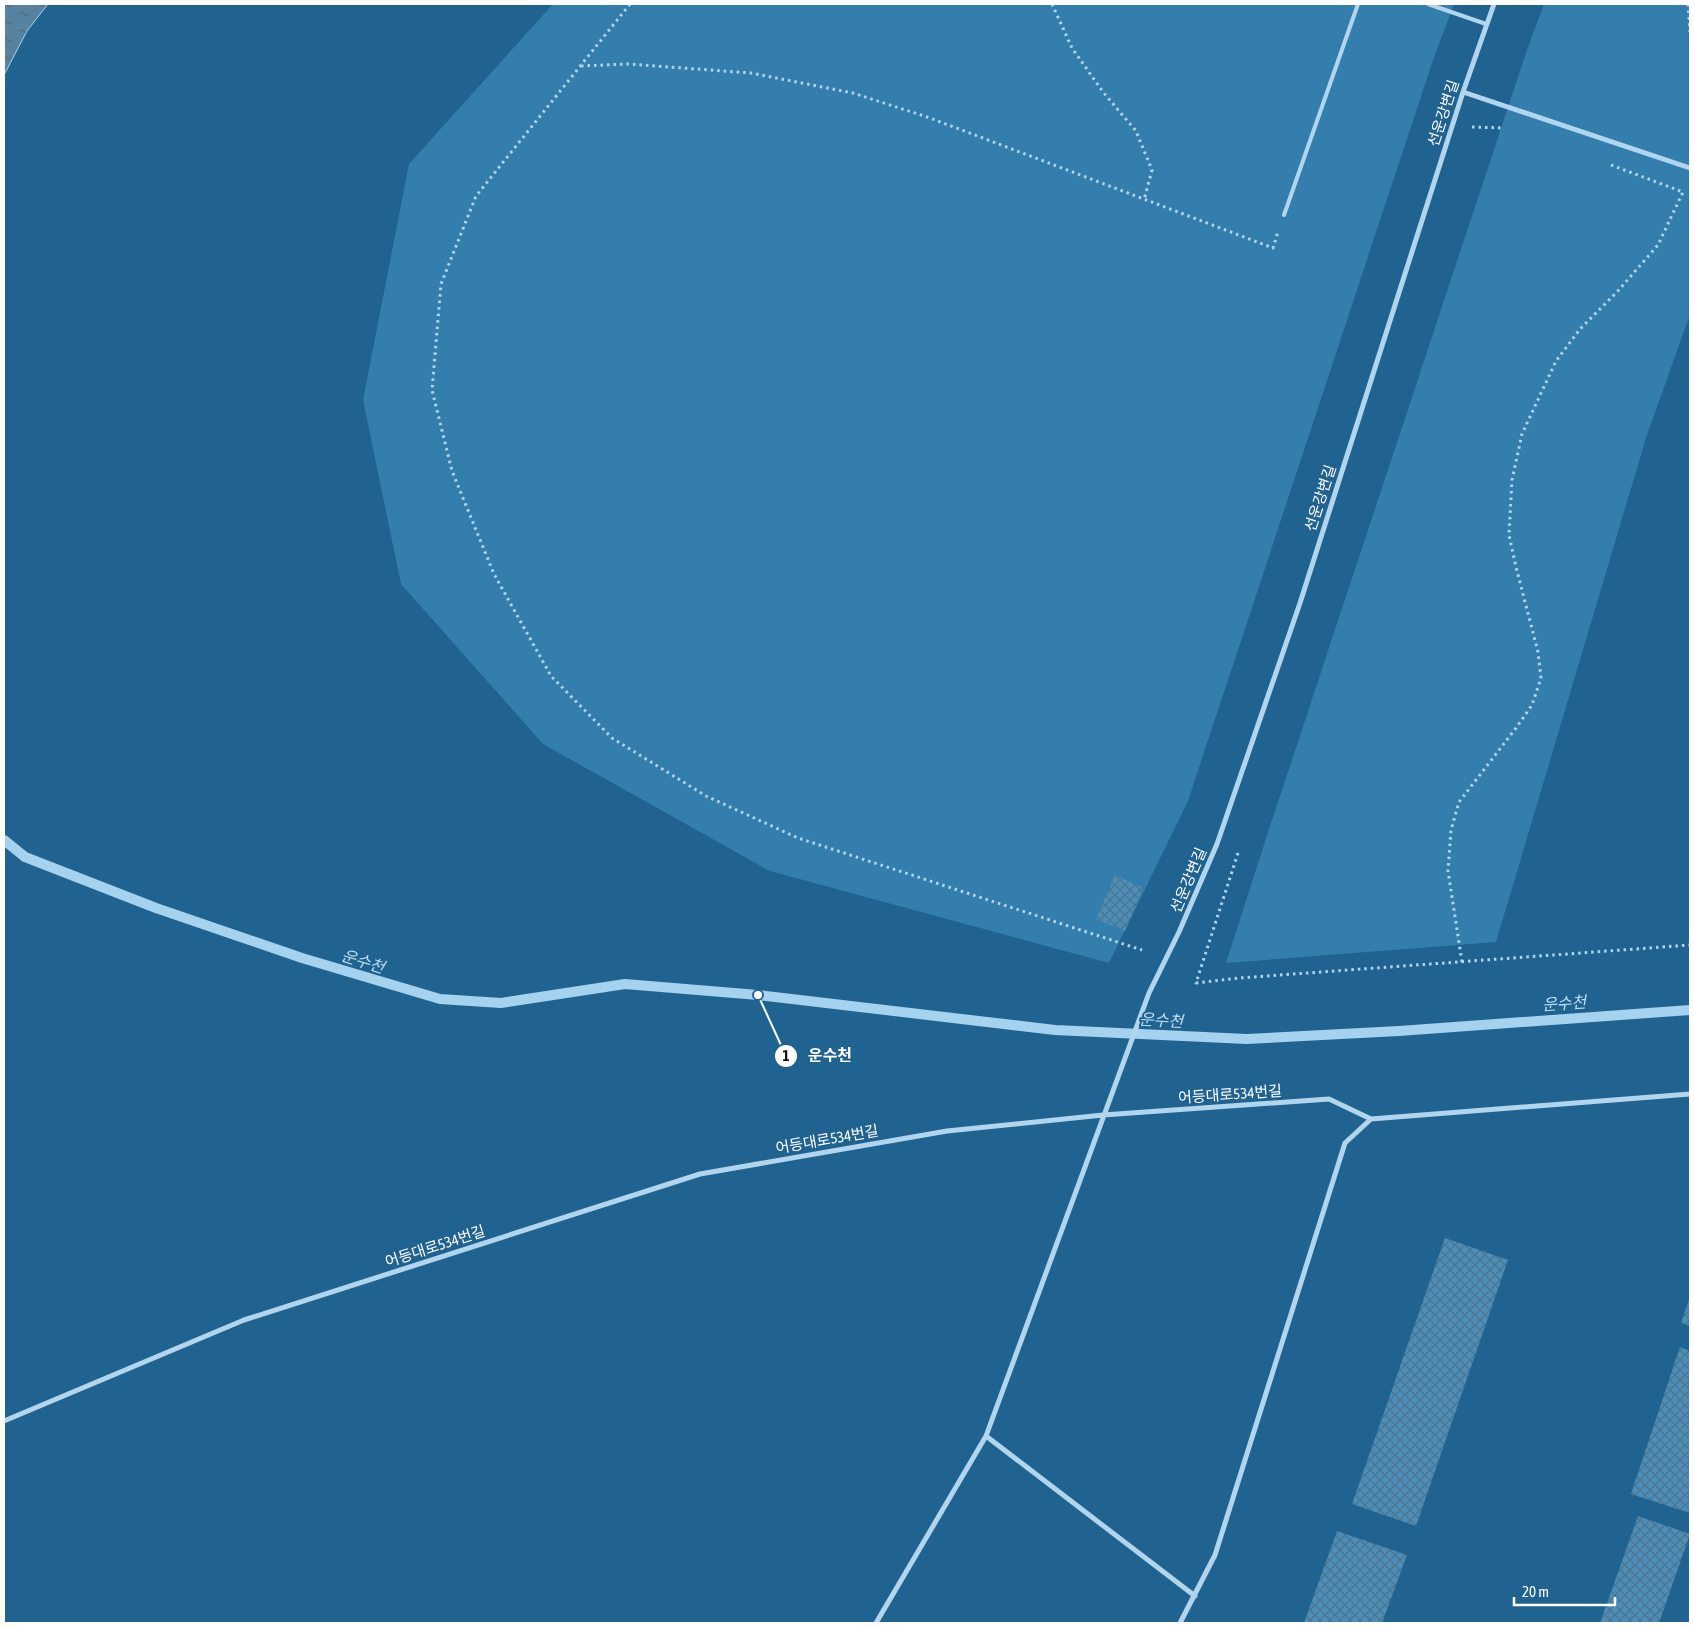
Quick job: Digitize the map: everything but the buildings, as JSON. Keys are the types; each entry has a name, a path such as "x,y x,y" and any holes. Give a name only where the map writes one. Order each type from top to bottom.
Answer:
{"street":[{"name":"선운강변길","path":"1103,1115 1149,992 1179,932 1223,825 1300,603 1463,92 1494,4"},
{"path":"1463,92 1690,168"},
{"name":"어등대로534번길","path":"4,1421 244,1320 700,1174 947,1131 1103,1115 1329,1100 1371,1119 1690,1094"},
{"path":"876,1623 986,1436 1103,1115"},
{"path":"1180,1623 1215,1555 1345,1143 1371,1119"},
{"path":"986,1436 1195,1596"}],"lane":[{"path":"1284,215 1358,4"},
{"path":"1428,4 1486,24"}],"path":[{"path":"630,4 476,196 441,284 432,390 452,471 491,566 551,676 612,738 706,796 798,838 1142,950"},
{"path":"1052,4 1072,48 1103,92 1136,131 1152,170 1144,200"},
{"path":"1688,4 1690,32"},
{"path":"581,66 628,64 751,73 852,93 930,118 1273,248 1284,215"},
{"path":"1470,127 1512,128"},
{"path":"1462,962 1448,871 1451,830 1458,802 1532,705 1541,678 1538,652 1516,567 1510,535 1512,480 1522,434 1556,361 1580,329 1617,292 1658,245 1683,192 1602,162"},
{"path":"1238,850 1196,983 1239,978 1690,945"}],"shaded area":[{"path":"553,4 1454,4 1434,57 1188,801 1109,963 770,871 543,744 401,584 363,400 409,164"},
{"path":"1544,4 1690,4 1690,314 1646,438 1496,942 1226,963 1527,50"}],"water":[{"path":"4,4 48,4 27,31 4,75"}],"waterway":[{"name":"운수천","path":"4,840 25,857 156,908 302,958 440,999 501,1003 625,984 758,995 1055,1030 1247,1039 1399,1031 1690,1010"}],"place":[{"name":"운수천","path":"758,995"}]}
